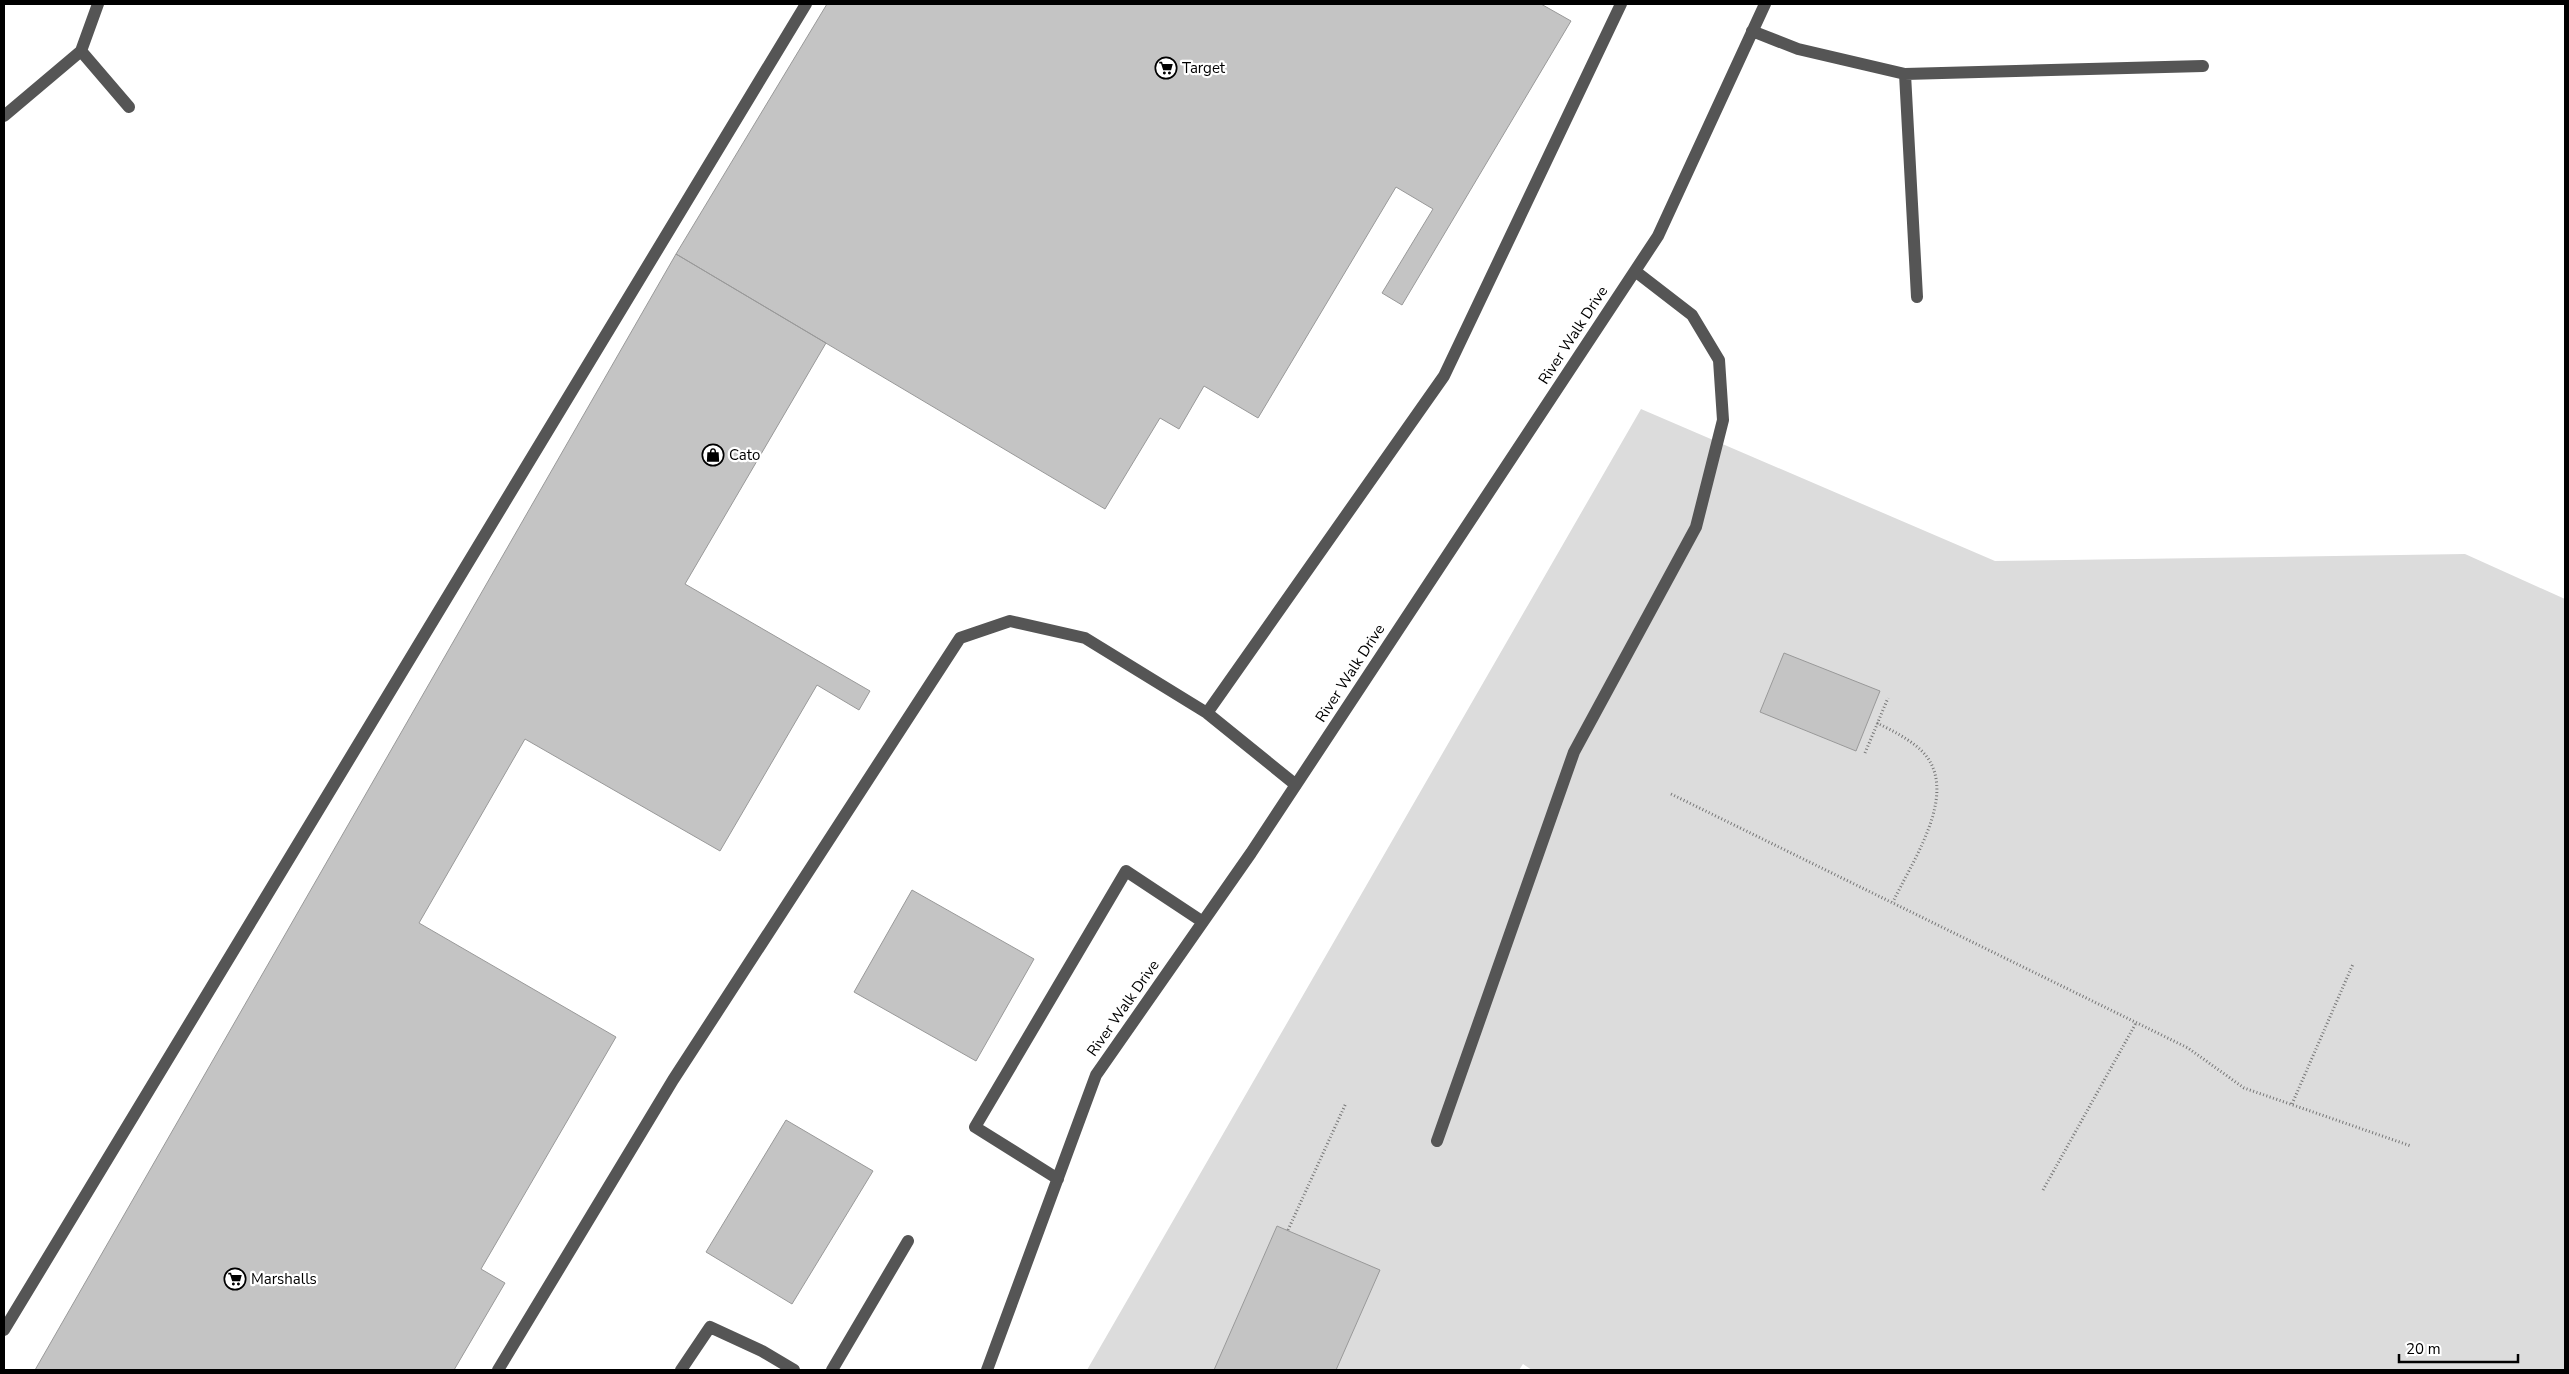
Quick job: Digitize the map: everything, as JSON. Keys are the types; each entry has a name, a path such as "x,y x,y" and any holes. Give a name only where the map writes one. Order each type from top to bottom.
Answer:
{"street":[{"path":"4,116 81,51 98,4"},
{"path":"4,1330 806,4"},
{"path":"1207,713 1444,376 1621,4"},
{"name":"River Walk Drive","path":"987,1370 1096,1075 1296,785 1658,236 1765,4"},
{"path":"1752,31 1798,49 1905,74 2203,66"},
{"path":"81,51 129,107"},
{"path":"1905,74 1917,297"},
{"path":"1437,1141 1574,752 1696,527 1723,420 1719,360 1692,315 1635,271"},
{"path":"498,1370 672,1080 960,638 1010,621 1085,638 1207,713 1296,785"},
{"path":"1058,1179 975,1127 1126,871 1203,922"},
{"path":"832,1370 908,1241"},
{"path":"681,1370 710,1327 762,1351 794,1370"}],"path":[{"path":"1865,752 1888,698"},
{"path":"1877,723 1920,749 1933,768 1938,786 1931,822 1892,902"},
{"path":"1671,794 2188,1048 2244,1088 2411,1146"},
{"path":"2292,1104 2353,964"},
{"path":"2043,1190 2136,1023"},
{"path":"1288,1230 1346,1103"}],"shaded area":[{"path":"1641,409 1995,561 2465,554 2565,599 2565,1370 1532,1370 1523,1364 1519,1370 1087,1370"}],"building":[{"path":"827,4 1541,4 1571,21 1402,305 1382,293 1433,209 1396,187 1258,418 1204,386 1179,429 1160,418 1105,509 676,254"},
{"path":"676,254 826,343 685,584 870,691 859,710 817,685 720,851 525,739 419,923 616,1037 481,1269 505,1283 454,1370 35,1370"},
{"path":"1784,653 1880,691 1856,751 1760,712"},
{"path":"912,890 1034,959 976,1061 854,992"},
{"path":"786,1120 873,1171 792,1304 706,1252"},
{"path":"1277,1226 1380,1270 1336,1370 1214,1370"}],"place":[{"name":"Target","path":"1166,68"},
{"name":"Cato","path":"713,455"},
{"name":"Marshalls","path":"235,1279"}]}
